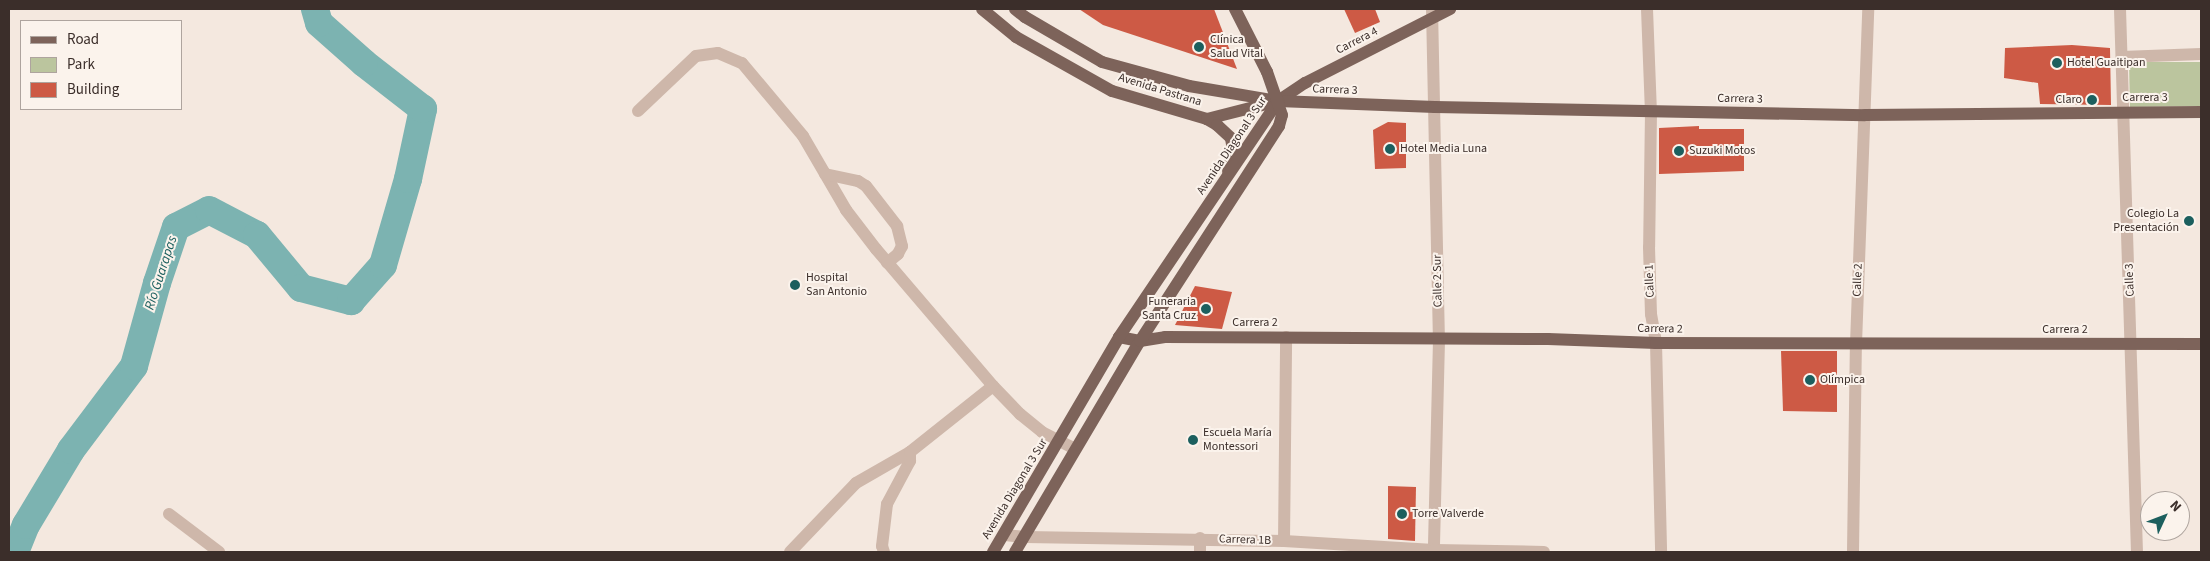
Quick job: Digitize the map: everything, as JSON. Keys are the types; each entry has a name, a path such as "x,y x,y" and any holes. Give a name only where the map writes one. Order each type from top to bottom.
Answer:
{"main road":[{"name":"Avenida Pastrana","path":"982,9 1016,37 1112,91 1207,119 1278,101"},
{"name":"Avenida Pastrana","path":"1015,9 1025,17 1102,62 1189,86 1278,101"},
{"path":"1235,9 1267,72 1278,101"},
{"name":"Carrera 4","path":"1278,101 1305,83 1432,13 1450,9"},
{"name":"Carrera 3","path":"1278,101 1435,107 1865,115 2201,112"},
{"name":"Avenida Diagonal 3 Sur","path":"993,552 1060,442 1119,336 1278,101"},
{"name":"Avenida Diagonal 3 Sur","path":"1015,552 1140,341 1279,126 1282,115 1278,101"},
{"path":"1207,119 1232,138 1233,150 1225,181"},
{"name":"Carrera 2","path":"1119,336 1140,341 1164,337 1286,337 1439,340 1548,339 1656,343 2201,344"}],"street":[{"name":"Calle 1","path":"1647,9 1651,112 1649,247 1651,314 1656,343 1661,552"},
{"name":"Calle 2","path":"1853,552 1856,344 1868,9"},
{"name":"Calle 3","path":"2120,9 2125,112 2138,552"},
{"name":"Calle 2 Sur","path":"1432,13 1439,340 1434,551"},
{"path":"638,111 696,56 718,53 742,63 802,136 846,210 887,263 993,386 1020,414 1042,432 1075,449"},
{"path":"2122,57 2201,54"},
{"path":"825,174 858,181 866,186 897,226 902,246 898,254 887,263"},
{"path":"1284,541 1286,337"},
{"path":"790,552 856,483 910,452 993,386"},
{"path":"884,552 882,546 887,504 910,461 910,452"},
{"path":"169,514 219,552"},
{"name":"Carrera 1B","path":"1005,535 1024,537 1200,538 1284,541 1434,551 1544,552"},
{"path":"1200,538 1200,552"},
{"path":"2133,552 2138,552"}],"green space":[{"path":"2129,62 2201,62 2201,106 2130,107"}],"building":[{"name":"Clínica Salud Vital","path":"1079,9 1214,9 1237,69 1103,25"},
{"path":"1344,9 1375,9 1380,22 1355,33"},
{"name":"Hotel Guaitipan","path":"2072,45 2110,48 2111,105 2040,104 2038,83 2004,78 2005,48"},
{"name":"Hotel Media Luna","path":"1388,122 1406,123 1406,168 1375,169 1373,130"},
{"path":"1699,126 1699,129 1744,129 1744,171 1659,174 1659,128"},
{"name":"Funeraria Santa Cruz","path":"1195,286 1232,292 1222,329 1175,325"},
{"name":"Olímpica","path":"1781,351 1837,351 1837,412 1783,411"},
{"name":"Torre Valverde","path":"1388,486 1416,487 1415,541 1388,539"}],"waterway":[{"name":"Río Guarapas","path":"15,552 26,525 71,450 134,366 157,283 176,227 209,210 257,235 301,288 351,301 383,265 408,179 423,109 364,63 319,23 315,9"}],"place":[{"name":"Clínica Salud Vital","path":"1199,47"},
{"name":"Hotel Guaitipan","path":"2057,63"},
{"name":"Claro","path":"2092,100"},
{"name":"Hotel Media Luna","path":"1390,149"},
{"name":"Suzuki Motos","path":"1679,151"},
{"name":"Colegio La Presentación","path":"2189,221"},
{"name":"Hospital San Antonio","path":"795,285"},
{"name":"Funeraria Santa Cruz","path":"1206,309"},
{"name":"Olímpica","path":"1810,380"},
{"name":"Escuela María Montessori","path":"1193,440"},
{"name":"Torre Valverde","path":"1402,514"}]}
